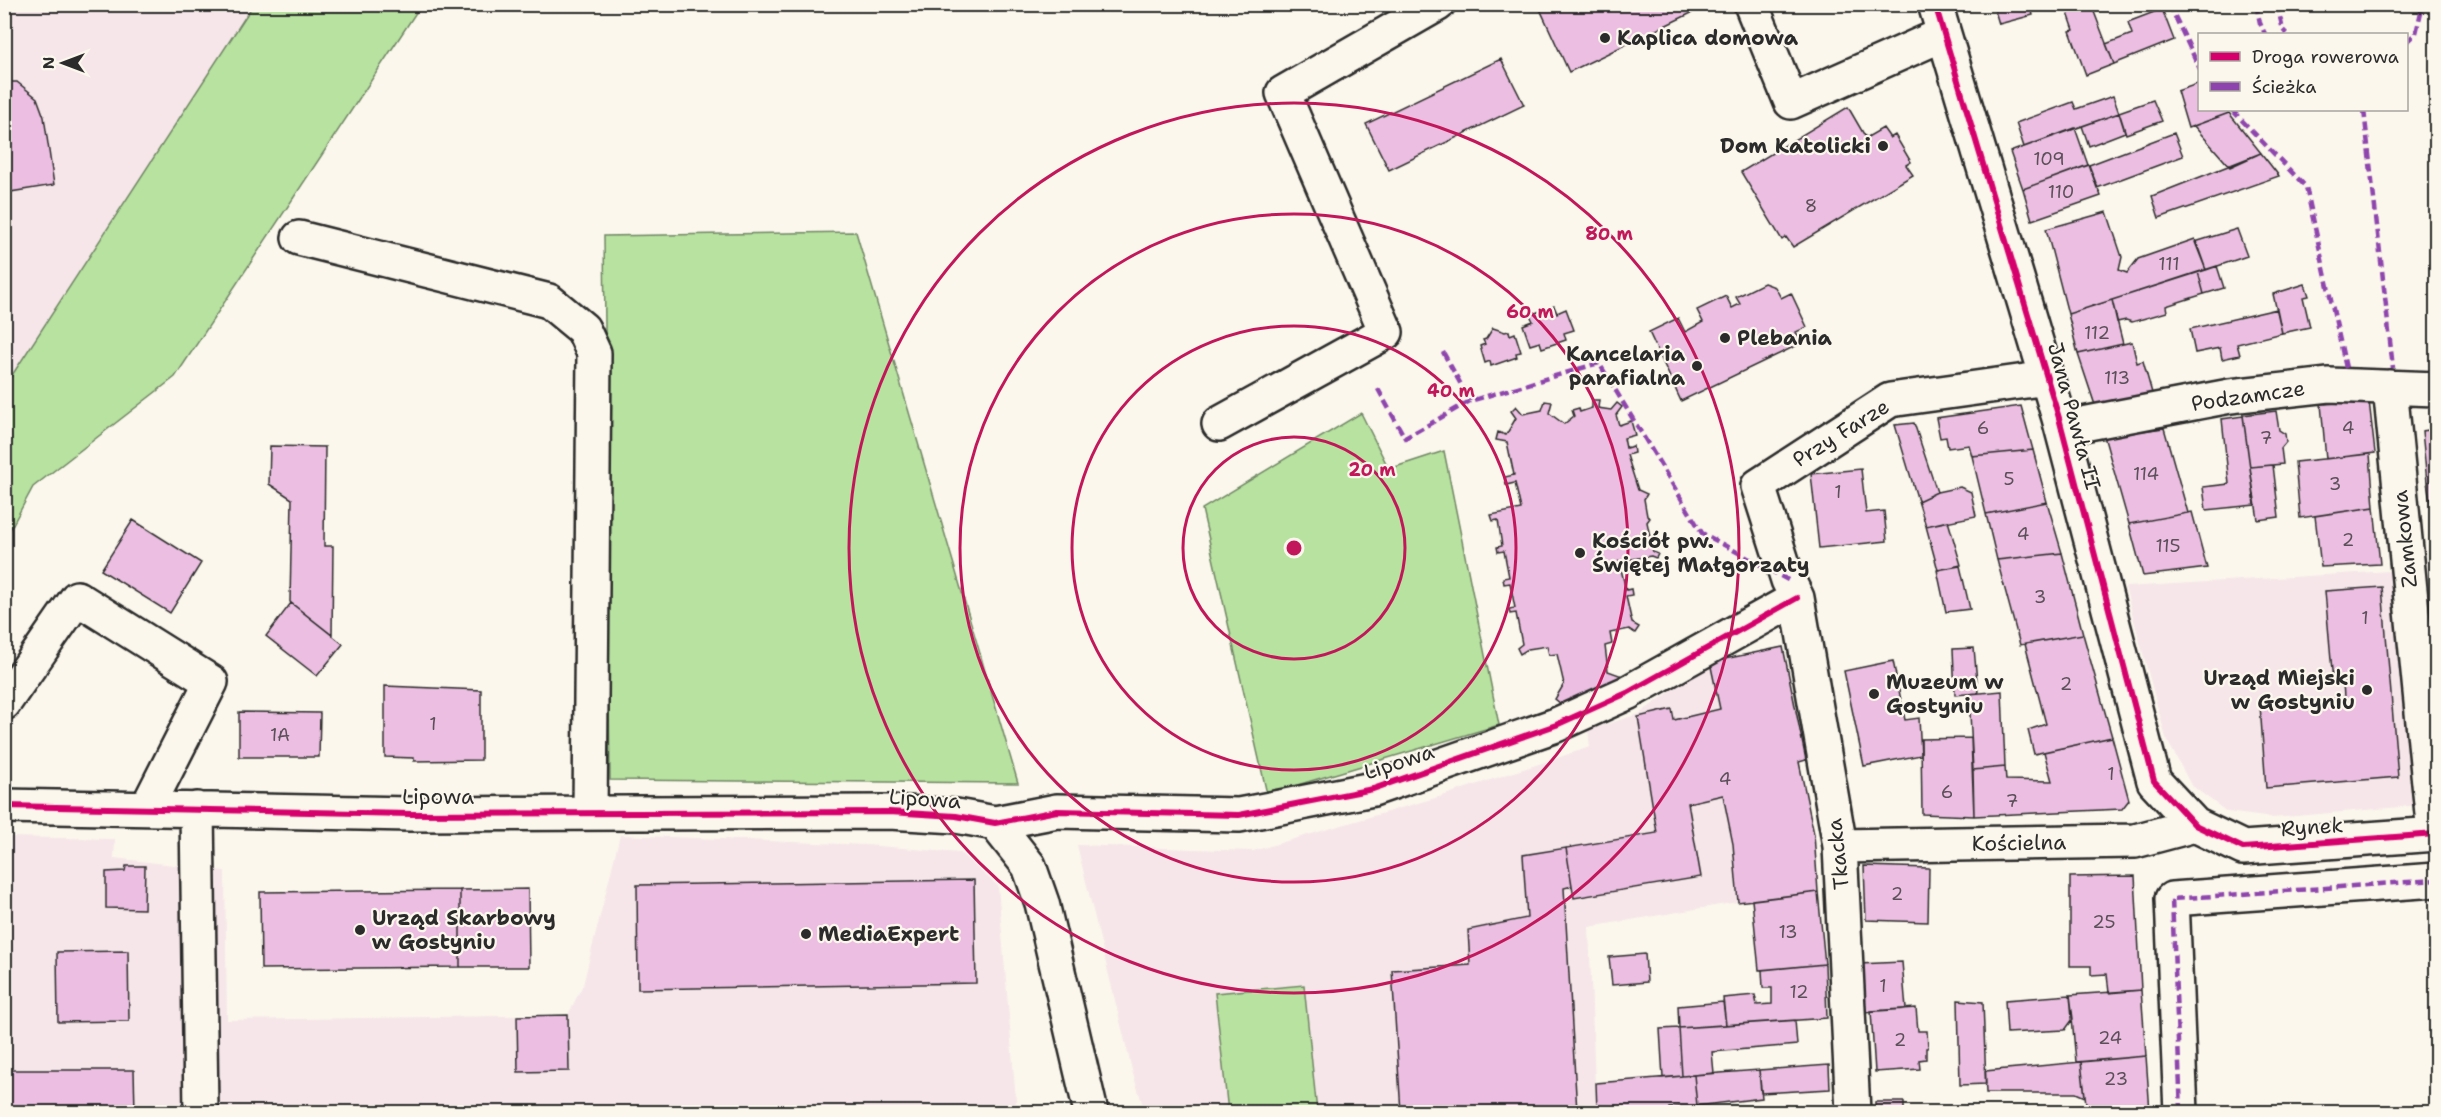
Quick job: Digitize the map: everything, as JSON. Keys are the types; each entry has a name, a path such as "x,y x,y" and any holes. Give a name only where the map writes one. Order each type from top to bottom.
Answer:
{"street":[{"path":"1219,424 1386,332 1283,93 1438,4"},
{"path":"1751,4 1791,102 1940,19"},
{"name":"Jana Pawła II","path":"1940,19 2062,428 2154,781 2195,825"},
{"path":"299,238 549,301 583,329 594,353 590,813"},
{"name":"Przy Farze","path":"1797,598 1788,580 1758,486 1890,400 2047,378"},
{"name":"Podzamcze","path":"2062,428 2230,396 2329,385 2436,388"},
{"name":"Zamkowa","path":"2390,387 2435,834"},
{"path":"4,703 77,598 211,682 147,808"},
{"name":"Lipowa","path":"4,806 410,813 889,812 956,816 995,823 1057,811 1239,815 1373,789 1556,725 1627,693 1797,598"},
{"name":"Tkacka","path":"1797,598 1840,846 1852,1113"},
{"path":"197,809 201,1113"},
{"path":"995,823 1029,866 1042,903 1091,1113"},
{"name":"Rynek","path":"2195,825 2243,848 2435,834"},
{"name":"Kościelna","path":"1840,846 2135,841 2195,825"},
{"path":"2181,1113 2172,898 2436,880"}],"shaded area":[{"path":"5,5 253,5 5,386"},
{"path":"2390,571 2412,806 2272,818 2227,812 2191,785 2166,738 2125,587"},
{"path":"1782,648 1806,761 1799,763 1817,892 1738,902 1589,927 1596,1112 1145,1112 1133,1074 1077,845 1253,851 1442,796 1590,747 1588,730 1639,714 1711,662"},
{"path":"620,835 867,845 960,853 998,886 1017,1112 5,1112 5,837 115,839 114,858 225,871 227,1020 568,1015 583,985"}],"green space":[{"path":"253,5 421,5 175,377 33,487 5,539 5,386"},
{"path":"856,232 1018,783 610,780 604,236"},
{"path":"1361,413 1389,469 1444,451 1499,725 1267,794 1202,509"},
{"path":"1304,985 1317,1112 1228,1112 1215,993"}],"building":[{"path":"1550,4 1710,4 1569,72 1540,9"},
{"path":"1993,4 2030,4 2033,15 1999,24"},
{"path":"2091,4 2114,64 2086,75 2070,31 2074,30 2068,13"},
{"path":"2162,9 2174,40 2114,64 2106,44 2132,34 2128,22"},
{"path":"1501,59 1524,105 1389,170 1366,124"},
{"path":"4,82 17,82 37,98 44,117 54,185 4,193"},
{"path":"2198,84 2198,111 2227,111 2229,113 2188,128 2177,91"},
{"path":"2113,96 2119,113 2024,147 2016,123 2073,102 2076,109"},
{"path":"2153,100 2162,121 2126,134 2119,112"},
{"path":"1848,107 1866,138 1883,128 1890,138 1895,135 1911,162 1906,165 1913,175 1793,247 1786,237 1782,240 1741,172"},
{"path":"2119,113 2125,132 2089,146 2082,126"},
{"path":"2229,113 2261,153 2230,167 2194,126"},
{"path":"2075,128 2088,165 2023,189 2010,152"},
{"path":"2174,133 2183,156 2097,188 2089,165"},
{"path":"2261,153 2279,176 2159,218 2152,196"},
{"path":"2089,165 2101,196 2032,220 2023,189"},
{"path":"2107,212 2122,257 2119,270 2127,273 2138,259 2195,239 2206,270 2068,314 2046,229"},
{"path":"2237,229 2247,256 2206,270 2195,242"},
{"path":"2217,266 2224,288 2204,294 2198,272"},
{"path":"2198,272 2204,294 2166,306 2167,312 2132,322 2126,320 2117,322 2112,300"},
{"name":"Plebania","path":"1764,283 1775,287 1781,298 1791,293 1807,327 1796,332 1802,343 1681,401 1649,332 1678,318 1685,332 1703,322 1697,310 1726,296 1732,308 1740,304 1736,297"},
{"path":"2305,284 2309,296 2303,297 2310,327 2282,333 2273,294"},
{"path":"2112,300 2123,344 2078,354 2068,314"},
{"path":"1554,306 1557,313 1566,309 1574,330 1564,333 1566,340 1542,348 1540,342 1530,345 1523,325 1533,321 1530,315"},
{"path":"2277,309 2282,333 2237,344 2240,355 2222,359 2220,348 2195,353 2190,329"},
{"path":"1493,328 1509,331 1510,335 1515,333 1521,352 1516,353 1517,357 1491,366 1490,361 1485,363 1480,346 1485,344 1483,340"},
{"path":"2132,342 2137,363 2143,361 2152,393 2096,408 2078,354"},
{"name":"Kościół pw. Świętej Małgorzaty","path":"1592,400 1599,400 1598,408 1611,410 1617,403 1622,407 1616,415 1619,425 1631,421 1635,435 1624,438 1626,448 1633,446 1634,453 1627,455 1638,490 1647,494 1644,499 1647,516 1650,518 1647,522 1653,552 1658,554 1656,558 1651,556 1619,561 1626,590 1631,589 1632,595 1626,596 1632,623 1639,627 1635,633 1629,629 1610,633 1612,644 1605,646 1608,671 1625,677 1565,707 1555,699 1564,684 1557,654 1549,655 1547,646 1528,649 1520,654 1517,648 1522,644 1516,613 1510,614 1509,609 1515,608 1510,583 1504,584 1503,578 1509,577 1504,551 1498,552 1497,547 1502,546 1498,520 1493,521 1491,515 1521,509 1515,483 1506,485 1505,477 1514,475 1507,442 1496,440 1498,432 1506,435 1516,418 1511,411 1516,406 1523,414 1542,410 1545,401 1552,402 1549,413 1564,424 1574,416 1572,410 1579,408 1580,412 1592,408"},
{"path":"2369,401 2375,453 2326,459 2321,404"},
{"path":"2021,406 2033,450 1972,456 1969,445 1948,448 1946,437 1940,438 1936,418"},
{"path":"2276,411 2279,430 2285,434 2286,442 2281,448 2283,464 2250,467 2243,415"},
{"path":"2243,416 2255,505 2206,510 2203,487 2229,484 2222,419"},
{"path":"1914,423 1937,492 1918,501 1895,425"},
{"path":"2164,428 2188,513 2129,524 2104,436"},
{"path":"2436,429 2436,480 2427,482 2422,431"},
{"path":"270,446 325,447 324,546 333,546 332,635 290,602 292,499 269,484"},
{"path":"2033,450 2047,502 1986,514 1972,456"},
{"path":"2370,454 2374,507 2300,518 2295,462"},
{"path":"2273,465 2279,517 2258,520 2250,467"},
{"path":"1861,469 1866,513 1884,511 1887,541 1819,548 1811,474"},
{"path":"2436,480 2436,539 2427,482"},
{"path":"1960,487 1971,492 1976,516 1926,526 1918,501 1937,492"},
{"path":"2047,502 2062,553 1997,560 1986,514"},
{"path":"2374,507 2380,564 2321,567 2315,516"},
{"path":"2192,512 2207,568 2143,576 2129,524"},
{"path":"133,520 201,563 170,613 101,570"},
{"path":"1948,521 1961,565 1938,570 1926,526"},
{"path":"2062,553 2083,634 2020,645 1997,560"},
{"path":"1960,566 1970,609 1946,612 1937,570"},
{"name":"Urząd Miejski w Gostyniu","path":"2382,587 2398,777 2266,788 2260,705 2344,698 2343,681 2333,682 2325,591"},
{"path":"291,603 343,644 317,676 266,636"},
{"path":"2083,634 2112,737 2034,754 2028,730 2046,724 2025,644"},
{"path":"1783,647 1806,760 1799,762 1814,834 1818,892 1738,902 1733,844 1723,795 1688,803 1701,877 1574,898 1566,848 1657,833 1638,717 1672,709 1674,720 1720,709 1710,662"},
{"path":"1974,648 1978,693 1955,695 1953,649"},
{"name":"Muzeum w Gostyniu","path":"1893,661 1905,720 1919,718 1921,755 1864,766 1844,671"},
{"path":"385,686 481,690 481,760 414,761 414,758 385,757"},
{"path":"2002,691 2005,767 1973,770 1969,694"},
{"path":"239,712 320,713 319,757 239,757"},
{"path":"2112,737 2129,800 2122,809 1974,816 1973,770 2005,767 2006,780 2052,781 2044,752"},
{"path":"1971,738 1974,816 1922,814 1921,739"},
{"path":"1566,848 1572,886 1564,888 1577,1112 1401,1112 1392,970 1470,965 1468,930 1527,918 1523,855"},
{"path":"126,866 145,866 144,909 106,908 106,872 125,871"},
{"path":"1864,866 1929,868 1928,922 1866,920"},
{"path":"2135,876 2141,990 2109,993 2107,974 2091,975 2091,966 2070,966 2070,877"},
{"name":"MediaExpert","path":"974,880 976,983 638,989 637,885"},
{"path":"528,889 529,967 460,967 460,890"},
{"name":"Urząd Skarbowy w Gostyniu","path":"460,890 460,967 261,969 260,892"},
{"path":"1818,892 1825,964 1759,970 1752,900"},
{"path":"128,951 129,1021 58,1022 57,952"},
{"path":"1645,954 1647,982 1612,985 1609,957"},
{"path":"1902,962 1906,1009 1863,1012 1859,964"},
{"path":"1825,964 1827,1018 1726,1025 1723,998 1755,995 1757,1005 1772,1004 1772,988 1763,988 1762,970"},
{"path":"2141,990 2146,1056 2076,1062 2070,995"},
{"path":"2070,995 2073,1019 2065,1030 2007,1033 2005,1000"},
{"path":"1958,1000 1983,1002 1986,1084 1960,1085"},
{"path":"1723,1002 1726,1025 1679,1028 1678,1006"},
{"path":"1916,1008 1918,1031 1927,1031 1926,1059 1919,1060 1920,1069 1875,1072 1871,1011"},
{"path":"568,1015 569,1071 518,1072 517,1016"},
{"path":"1795,1020 1797,1045 1712,1052 1714,1073 1682,1076 1679,1028"},
{"path":"1679,1028 1682,1076 1663,1078 1660,1029"},
{"path":"2146,1056 2150,1112 2087,1112 2081,1062"},
{"path":"2081,1062 2085,1097 2076,1093 1986,1093 1985,1071"},
{"path":"1829,1065 1830,1089 1761,1093 1759,1070"},
{"path":"4,1070 134,1070 135,1112 4,1112"},
{"path":"1759,1070 1762,1098 1697,1106 1694,1075"},
{"path":"1694,1075 1697,1106 1669,1108 1670,1112 1597,1112 1596,1083"},
{"path":"1875,1102 1904,1102 1904,1112 1875,1112"},
{"path":"2086,1109 2087,1112 2039,1112 2039,1110"}],"marked path":[{"path":"2169,4 2198,65"},
{"path":"2256,4 2265,33"},
{"path":"2277,4 2283,30 2286,33"},
{"path":"2408,40 2416,33 2423,4"},
{"path":"2233,111 2306,187 2346,368"},
{"path":"2364,111 2393,368"},
{"path":"1443,352 1470,401"},
{"path":"1378,389 1405,438 1470,401 1599,363 1702,533 1788,580"},
{"path":"2181,1112 2172,899 2436,880"}],"cycle path":[{"path":"1935,4 2059,418 2154,781 2195,825 2243,848 2436,834"},
{"path":"4,806 410,814 889,812 956,816 995,823 1057,811 1239,815 1373,789 1556,725 1627,693 1797,598"}],"place":[{"name":"Kaplica domowa","path":"1605,38"},
{"name":"Dom Katolicki","path":"1883,146"},
{"name":"Plebania","path":"1725,338"},
{"name":"Kancelaria parafialna","path":"1697,366"},
{"name":"Kościół pw. Świętej Małgorzaty","path":"1580,553"},
{"name":"Urząd Miejski w Gostyniu","path":"2367,690"},
{"name":"Muzeum w Gostyniu","path":"1874,694"},
{"name":"Urząd Skarbowy w Gostyniu","path":"360,930"},
{"name":"MediaExpert","path":"806,934"}]}
